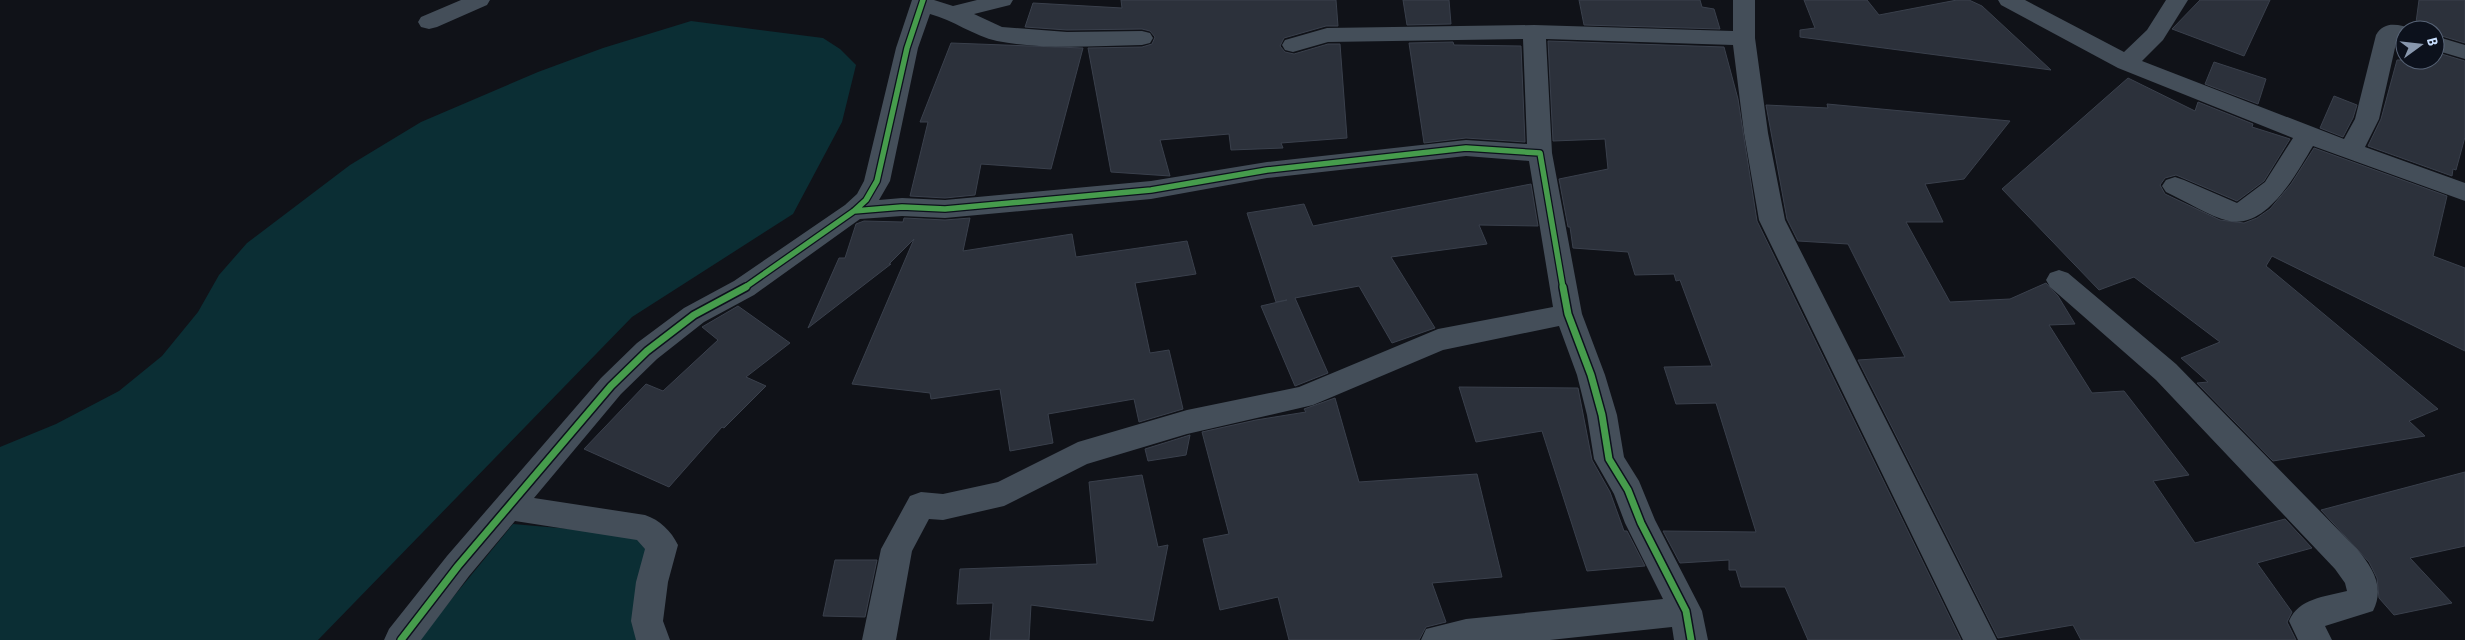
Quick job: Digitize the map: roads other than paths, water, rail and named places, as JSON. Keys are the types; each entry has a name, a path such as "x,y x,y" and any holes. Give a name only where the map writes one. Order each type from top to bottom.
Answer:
{"street":[{"path":"429,22 479,0"},
{"path":"953,13 1002,0"},
{"path":"1744,0 1744,38 1756,133 1772,220 1980,640"},
{"path":"2009,0 2126,63 2308,134 2465,192"},
{"path":"2126,63 2155,35 2177,0"},
{"path":"401,640 458,566 508,507 611,386 647,351 694,315 744,288 854,212 866,200 876,181 908,48 923,3 953,13 998,34 1067,38 1142,38"},
{"path":"1293,45 1327,35 1534,32 1744,38"},
{"path":"1438,640 1466,634 1688,626 1628,490 1609,459 1602,415 1591,375 1568,314 1540,153 1534,32"},
{"path":"2351,150 2367,119 2387,35 2395,32"},
{"path":"2445,46 2465,52"},
{"path":"2175,186 2231,212 2243,212 2274,188 2308,134"},
{"path":"854,212 902,207 945,209 1151,190 1267,170 1466,148 1540,153"},
{"path":"2059,280 2166,372 2346,559 2360,578 2364,590 2362,601 2310,616 2305,621 2315,640"},
{"path":"879,640 896,549 921,505 943,507 1004,493 1078,454 1187,422 1304,397 1438,340 1568,314"},
{"path":"508,507 645,528 662,545 652,582 647,621 653,640"}],"water":[{"path":"691,21 823,38 840,49 856,65 842,122 793,214 632,317 318,640 0,640 0,447 56,424 119,391 162,356 198,312 219,275 247,243 350,165 421,122 538,72 603,48"},
{"path":"513,524 628,534 648,545 643,640 418,640"}]}
